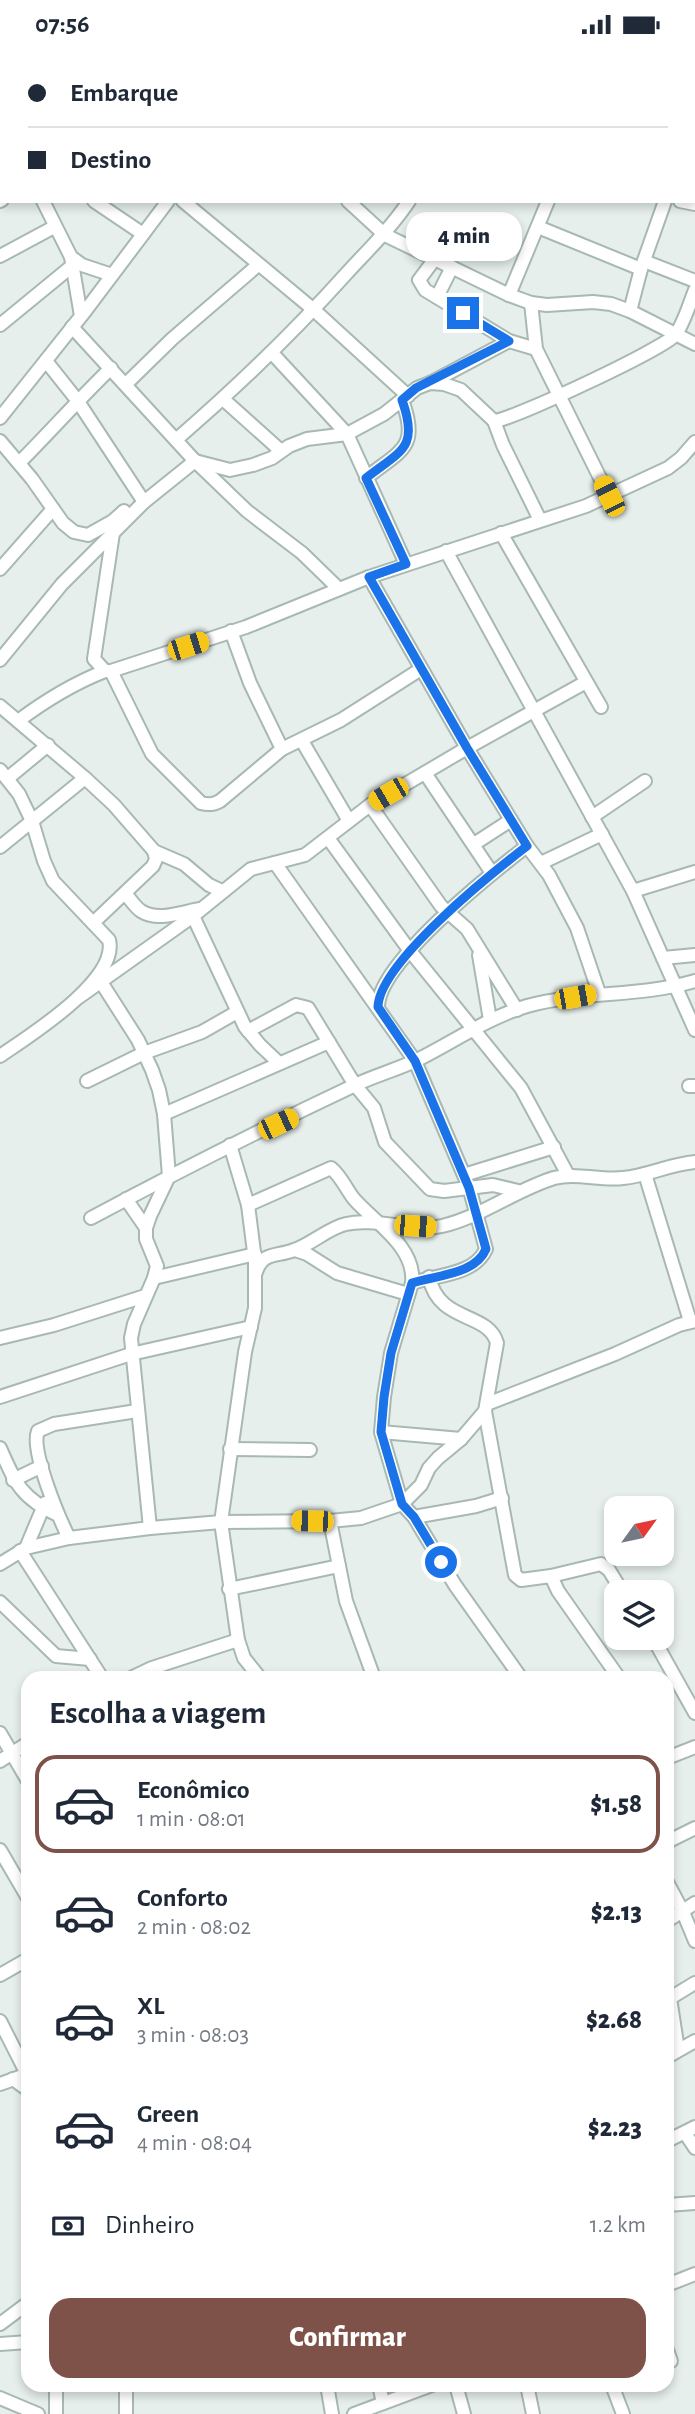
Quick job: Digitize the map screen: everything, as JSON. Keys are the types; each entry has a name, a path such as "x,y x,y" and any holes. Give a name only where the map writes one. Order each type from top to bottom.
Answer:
{"street":[{"path":"44,203 71,261 81,316"},
{"path":"97,203 143,234"},
{"path":"0,418 166,203"},
{"path":"185,203 314,310 405,398 409,440 366,478"},
{"path":"350,203 385,235 509,295 531,303 547,305 593,302 611,304 695,344"},
{"path":"177,439 272,353 385,235 408,203"},
{"path":"509,295 547,203"},
{"path":"630,311 664,203"},
{"path":"0,256 54,226"},
{"path":"538,227 695,281"},
{"path":"434,260 419,280 425,290 509,341 536,349"},
{"path":"71,261 112,275"},
{"path":"0,325 71,261"},
{"path":"125,384 172,339 258,265"},
{"path":"437,297 452,267"},
{"path":"494,421 507,418 618,368 663,344 677,334 695,290"},
{"path":"531,303 536,349 609,496"},
{"path":"72,327 195,461 247,511 302,553 339,589"},
{"path":"0,441 63,523 74,532 88,535 113,521 195,461 230,470 272,458 307,439 347,434 384,414 416,388 509,341"},
{"path":"272,353 347,434 406,564"},
{"path":"46,361 77,400 141,499"},
{"path":"19,463 77,400 111,368"},
{"path":"430,383 444,384 461,390 494,421 540,520"},
{"path":"0,394 10,405"},
{"path":"223,399 281,451"},
{"path":"18,721 50,697 78,681 115,673 369,577 609,496 668,468 695,442"},
{"path":"0,660 62,584 113,533 141,499"},
{"path":"0,569 53,509"},
{"path":"113,533 94,659 115,673 152,754 201,803 215,804 220,801 282,749 341,720 421,669"},
{"path":"501,533 601,707"},
{"path":"446,551 633,891 695,1030"},
{"path":"92,553 107,566"},
{"path":"369,577 467,748 527,846 541,863 578,928 599,993"},
{"path":"231,631 250,683 282,749"},
{"path":"0,1056 251,869 305,855 370,805 586,683"},
{"path":"0,706 114,805 154,851 184,864 209,885 222,891"},
{"path":"302,741 349,821"},
{"path":"48,745 4,774 32,821 49,875 109,940 111,950 108,961 79,997"},
{"path":"425,773 492,873"},
{"path":"0,847 85,778"},
{"path":"592,817 646,781"},
{"path":"370,805 441,906 467,929 517,1010"},
{"path":"474,844 511,820"},
{"path":"541,863 601,834"},
{"path":"328,838 410,951 521,1088 568,1175"},
{"path":"378,1007 381,990 410,951 448,912 527,846"},
{"path":"93,923 153,866 156,859 154,851"},
{"path":"275,863 415,1061 469,1188 486,1249 484,1255 472,1265 429,1277 410,1288 337,1273 307,1254 295,1250"},
{"path":"633,891 695,872"},
{"path":"209,885 198,911 237,1011 248,1031 279,1063"},
{"path":"125,893 141,911 152,915 198,911"},
{"path":"478,948 490,1020"},
{"path":"663,958 695,955"},
{"path":"91,1218 169,1176 355,1085 415,1061 490,1020 527,1006 599,993 675,987 695,981"},
{"path":"101,982 144,1053 159,1090 164,1115 169,1176 146,1228 146,1239 156,1266 131,1338 150,1528"},
{"path":"248,1031 296,1005 308,1008 355,1085 374,1108 385,1142 430,1189 444,1191 492,1185 518,1191"},
{"path":"87,1081 144,1053 202,1032 237,1011"},
{"path":"164,1115 329,1042"},
{"path":"230,1146 248,1205 255,1254 255,1308 245,1352 221,1522 238,1640 244,1658 254,1671"},
{"path":"464,1175 554,1147"},
{"path":"255,1274 258,1264 270,1254 295,1250 348,1223 432,1227 475,1214 518,1191 568,1175 618,1179 695,1162"},
{"path":"248,1205 331,1168 356,1202 395,1240 414,1271 391,1353 381,1432 402,1504 420,1515 476,1506 502,1498"},
{"path":"0,1564 23,1549 69,1538 221,1522 330,1521 361,1518 402,1504 421,1485 429,1468 461,1439 486,1407 692,1321 645,1174"},
{"path":"126,1199 146,1228"},
{"path":"154,1278 255,1254"},
{"path":"429,1277 432,1291 445,1307 487,1327 497,1343 486,1407 515,1575 521,1580 601,1564 615,1580"},
{"path":"0,1338 54,1325 145,1296"},
{"path":"0,1397 131,1354 251,1327"},
{"path":"69,1538 58,1515 37,1452 35,1438 38,1431 54,1424 137,1411"},
{"path":"381,1432 461,1439"},
{"path":"0,1448 13,1480 23,1493 44,1509 58,1515"},
{"path":"230,1449 310,1450"},
{"path":"13,1480 42,1467"},
{"path":"23,1549 44,1509 50,1490"},
{"path":"414,1493 420,1515 455,1585 516,1671"},
{"path":"330,1521 346,1601 371,1671"},
{"path":"23,1549 98,1671"},
{"path":"229,1589 339,1566"},
{"path":"551,1576 558,1591 614,1671"},
{"path":"0,1602 56,1656 90,1659"},
{"path":"148,1671 238,1640"},
{"path":"660,1650 673,1671"},
{"path":"674,1672 695,1713"},
{"path":"0,1733 21,1767"},
{"path":"674,1755 695,1747"},
{"path":"0,1761 21,1748"},
{"path":"674,1838 695,1828"},
{"path":"0,1850 21,1886"},
{"path":"674,1895 695,1941"},
{"path":"674,1917 695,1903"},
{"path":"0,1975 21,1963"},
{"path":"674,1995 695,1983"},
{"path":"0,2021 21,2061"},
{"path":"674,2052 695,2041"},
{"path":"674,2138 690,2130 695,2148"},
{"path":"674,2204 695,2203"},
{"path":"674,2282 695,2274"},
{"path":"0,2324 21,2308"},
{"path":"0,2344 21,2342"},
{"path":"56,2392 56,2414"},
{"path":"126,2392 127,2414"},
{"path":"328,2392 332,2414"},
{"path":"381,2392 383,2403"},
{"path":"354,2414 413,2392"},
{"path":"458,2392 464,2414"},
{"path":"528,2392 533,2414"},
{"path":"615,2392 623,2414"},
{"path":"0,2398 38,2414"}],"route":[{"path":"441,1562 414,1517 402,1504 381,1432 384,1397 391,1353 412,1283 472,1265 484,1255 486,1249 469,1188 415,1061 378,1007 378,997 410,951 448,912 527,846 467,748 369,577 406,564 366,478 409,440 410,430 402,400 416,388 509,341 463,313"}]}
